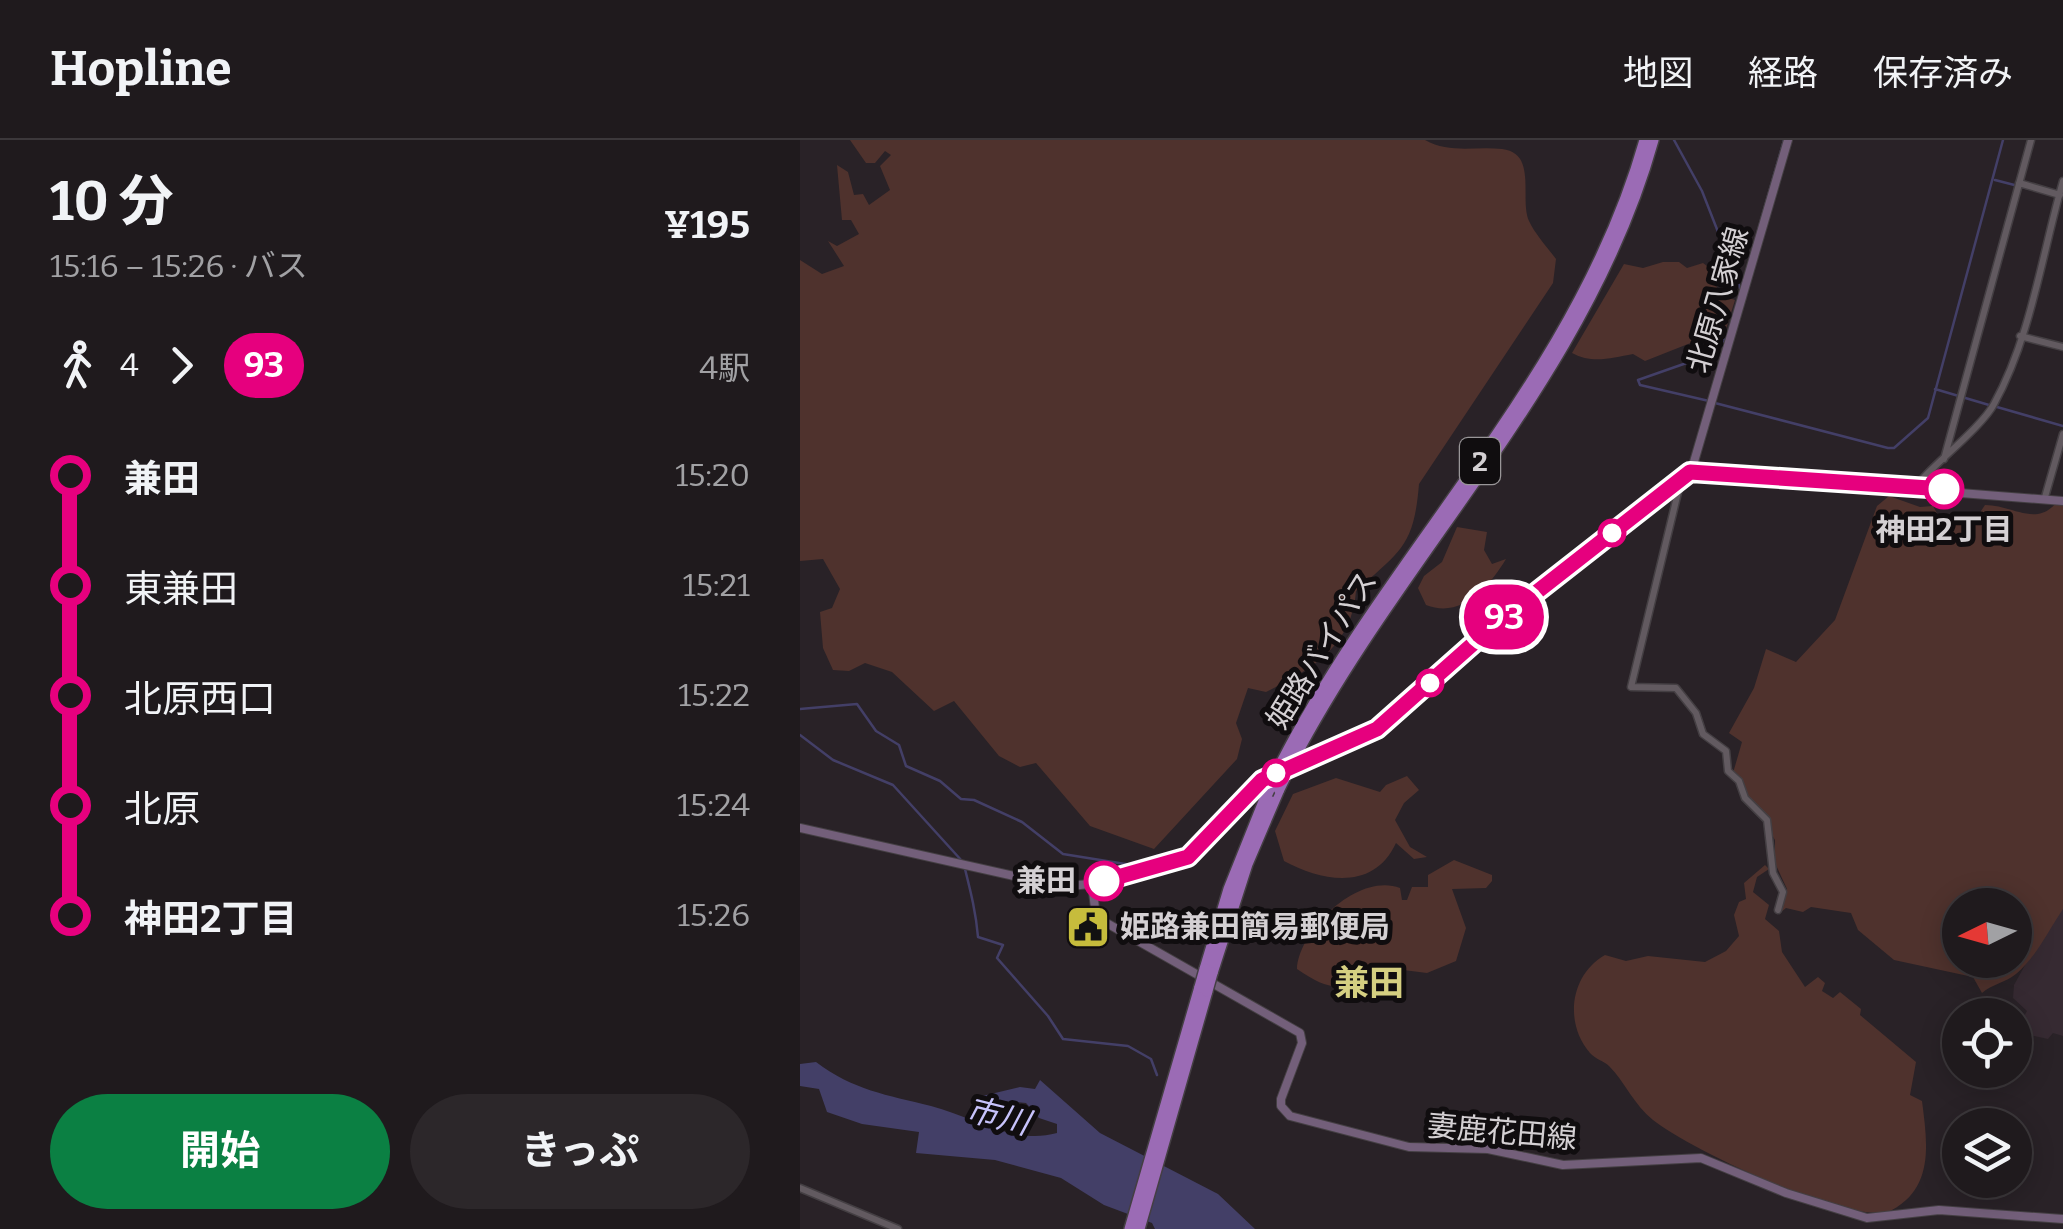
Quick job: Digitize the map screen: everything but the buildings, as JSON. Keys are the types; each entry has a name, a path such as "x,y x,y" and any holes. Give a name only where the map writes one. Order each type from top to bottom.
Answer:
{"highway":[{"name":"姫路バイパス","path":"1139,1229 1159,1142 1229,903 1273,791 1346,653 1564,334 1606,247 1644,140"},
{"name":"姫路バイパス","path":"1287,762 1355,653 1517,424 1571,338 1614,249 1653,140"},
{"name":"姫路バイパス","path":"1130,1229 1155,1157"}],"main road":[{"name":"北原八家線","path":"1690,472 1788,140"},
{"path":"800,828 1060,886 1092,883 1181,861 1262,780 1377,729 1492,627 1690,472 2063,501"},
{"name":"妻鹿花田線","path":"1092,883 1096,916 1300,1033 1302,1043 1280,1099 1280,1106 1290,1116 1409,1147 1488,1150 1563,1165 1700,1158 1867,1218 1939,1210 2063,1219"}],"street":[{"path":"1944,461 2031,140"},
{"path":"2018,182 2061,195"},
{"path":"1917,487 1921,476 1970,438 1993,406 2020,336 2063,182"},
{"path":"2020,336 2063,347"},
{"path":"2045,498 2063,434"},
{"path":"1680,480 1631,686 1676,688 1696,713 1703,734 1726,751 1728,771 1739,782 1745,798 1767,820 1773,873 1783,892 1778,910"},
{"path":"800,1188 898,1229"}],"shaded area":[{"path":"850,140 1425,140 1453,148 1513,152 1524,168 1526,212 1556,259 1553,283 1419,484 1408,535 1394,556 1356,591 1347,627 1338,641 1314,664 1266,692 1248,688 1236,723 1242,739 1237,759 1154,849 1090,826 1036,763 1020,767 999,756 954,701 934,711 892,672 865,663 849,671 833,670 823,648 820,612 832,608 840,589 823,559 800,561 800,260 822,274 844,266 828,241 837,246 859,234 851,220 842,220 837,165 848,172 854,195 863,194 869,205 890,190 880,166 891,155 885,151 875,163 866,163"},
{"path":"1679,262 1687,268 1703,263 1724,279 1716,285 1720,295 1735,300 1726,329 1645,361 1633,354 1594,359 1572,353 1624,264 1643,268"},
{"path":"1889,496 1920,507 1933,506 1938,515 1975,520 1985,505 2032,514 2048,510 2056,503 2063,505 2063,909 2032,956 2032,888 1942,888 1942,970 1894,960 1858,930 1851,913 1811,907 1803,912 1786,908 1781,912 1787,889 1775,863 1775,840 1733,773 1742,742 1729,733 1754,688 1766,649 1796,662 1835,620 1877,506"},
{"path":"1457,527 1487,532 1484,550 1492,564 1506,559 1483,590 1463,604 1451,608 1426,605 1418,588 1424,576 1442,562"},
{"path":"1407,776 1419,790 1404,803 1395,820 1410,847 1427,857 1414,859 1396,843 1375,869 1346,878 1315,874 1284,861 1275,831 1293,794 1336,778 1380,792"},
{"path":"1454,860 1492,875 1486,888 1452,889 1466,928 1456,961 1427,973 1364,965 1361,969 1369,979 1340,986 1316,981 1297,969 1300,954 1319,922 1349,896 1384,885 1400,888 1402,900 1407,900 1412,887 1428,887 1428,875"},
{"path":"1765,865 1769,869 1757,877 1753,892 1769,905 1765,919 1779,931 1782,952 1805,987 1818,977 1825,983 1822,991 1833,998 1840,992 1861,1009 1860,1015 1916,1062 1910,1095 1922,1101 1925,1162 1916,1189 1892,1210 1872,1213 1808,1197 1733,1165 1671,1132 1646,1114 1609,1066 1590,1053 1576,1028 1578,987 1593,964 1605,955 1626,961 1648,956 1705,962 1726,951 1739,936 1734,915 1739,902 1746,899 1744,883"},
{"path":"2063,896 2063,1036 2053,1033 2048,1039 2032,1036 2032,998 2013,998 2018,978 2032,978 2032,952"},
{"path":"1974,978 2010,978 1990,988 1982,993"},
{"path":"816,1062 871,1090 1025,1135 1057,1133 1057,1124 1039,1118 1026,1103 974,1098 1020,1087 1035,1089 1040,1080 1100,1133 1218,1194 1255,1229 1155,1229 1152,1223 1104,1205 1061,1178 995,1160 916,1153 919,1132 862,1124 827,1112 819,1089 800,1086 800,1064"}],"waterway":[{"path":"1674,140 1702,191 1740,288"},
{"path":"1743,283 1784,140"},
{"path":"1715,403 1888,448 1894,448 1928,418 2003,140"},
{"path":"1995,180 2026,188"},
{"path":"1709,401 1640,385 1638,380 1715,353 1728,333"},
{"path":"1935,389 1989,405"},
{"path":"1997,407 2063,426"},
{"path":"800,709 857,704 876,731 899,745 906,766 940,781 961,799 974,800 1022,822 1063,854 1144,867 1156,856 1181,856"},
{"path":"800,735 833,760 893,785 962,861"},
{"path":"965,869 978,937 1003,945 997,958 1063,1039 1128,1046 1151,1059 1157,1075"}],"bus line":[{"name":"93","path":"1104,881 1181,861 1262,780 1377,729 1492,627 1690,472 1944,489"}],"place":[{"name":"神田2丁目","path":"1944,489"},
{"name":"兼田","path":"1104,881"},
{"name":"姫路兼田簡易郵便局","path":"1088,927"}],"district":[{"name":"兼田","path":"1369,983"}],"water label":[{"name":"市川","path":"998,1116"}]}
